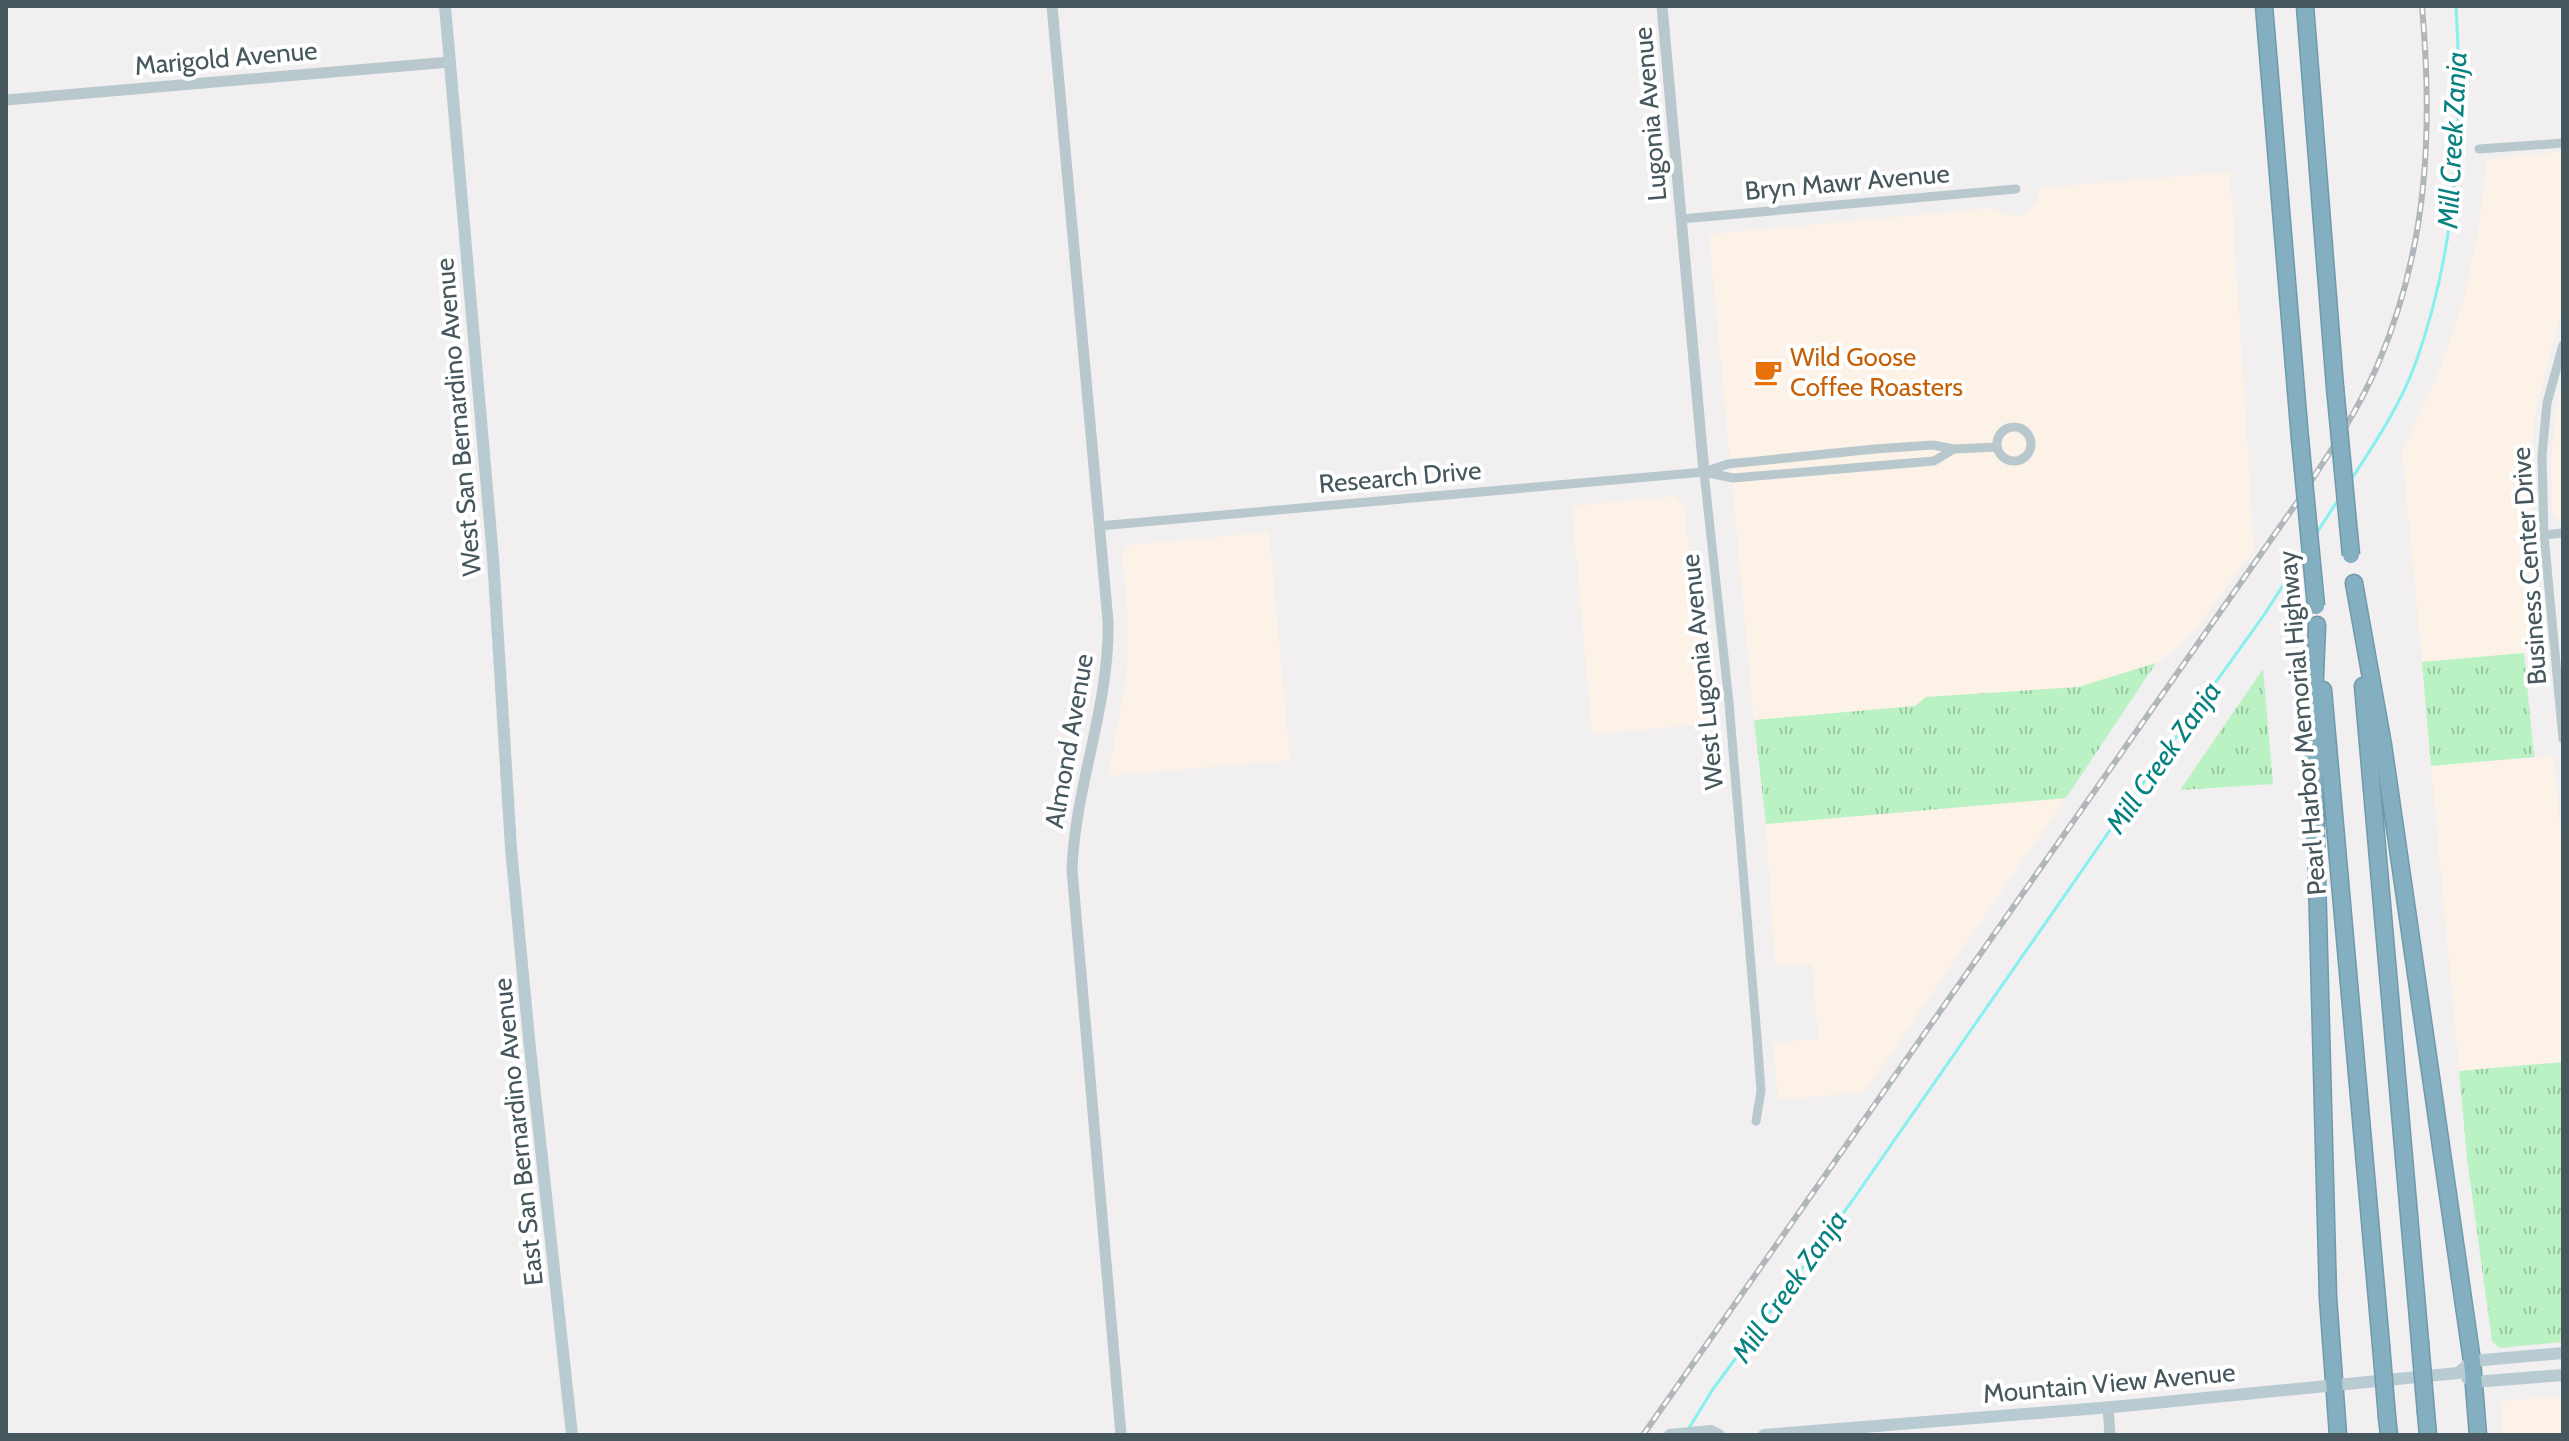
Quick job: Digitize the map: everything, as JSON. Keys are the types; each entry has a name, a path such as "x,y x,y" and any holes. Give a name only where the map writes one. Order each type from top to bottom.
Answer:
{"highway":[{"name":"Pearl Harbor Memorial Highway","path":"2263,6 2389,1435"},
{"path":"2307,6 2335,387 2428,1435"},
{"path":"2354,583 2383,745 2472,1361 2478,1435"},
{"path":"2317,625 2313,725 2328,1298 2338,1435"}],"main road":[{"name":"West San Bernardino Avenue","path":"445,6 493,558 509,824"},
{"name":"East San Bernardino Avenue","path":"509,824 572,1435"},
{"path":"2563,1353 2472,1361 2458,1373 2473,1382 2563,1375"},
{"name":"Mountain View Avenue","path":"1764,1435 2108,1407 2458,1373"},
{"path":"1670,1435 1715,1433"}],"street":[{"name":"Almond Avenue","path":"1052,6 1108,621 1107,671 1076,821 1072,870 1121,1435"},
{"name":"Lugonia Avenue","path":"1662,6 1681,219"},
{"name":"Marigold Avenue","path":"6,100 450,62"},
{"path":"2479,149 2563,143"},
{"name":"Bryn Mawr Avenue","path":"1681,219 2016,189"},
{"name":"West Lugonia Avenue","path":"1681,219 1729,703 1755,1006 1761,1091 1756,1121"},
{"name":"Business Center Drive","path":"2563,345 2543,425 2544,535 2563,739"},
{"name":"Research Drive","path":"1099,526 1704,472 1728,464 1875,449 1933,445 1954,449 1997,447"},
{"name":"Research Drive","path":"1704,472 1733,478 1934,461 1954,449"},
{"path":"2544,535 2563,533"},
{"path":"2108,1407 2110,1435"}],"shaded area":[{"path":"2563,153 2563,305 2536,408 2530,469 2544,651 2422,662 2402,451 2439,372 2463,302 2478,233 2487,159"},
{"path":"2230,172 2254,549 2199,625 2176,649 2156,663 2078,687 1926,697 1915,706 1754,720 1709,236 1991,208 2018,216 2027,212 2037,201 2038,188"},
{"path":"2563,378 2563,522 2552,510 2551,463"},
{"path":"1675,496 1684,504 1691,571 1710,678 1712,723 1592,734 1572,506"},
{"path":"1269,532 1290,760 1108,776 1127,673 1128,622 1122,554 1130,545"},
{"path":"2554,756 2563,860 2563,1062 2459,1071 2431,766"},
{"path":"2066,798 1864,1092 1778,1100 1773,1043 1818,1039 1812,964 1775,966 1766,824"},
{"path":"2563,1396 2563,1435 2503,1435 2501,1405 2505,1401"}],"green space":[{"path":"2524,653 2534,757 2431,766 2422,662"},
{"path":"2156,663 2066,798 1766,824 1754,720 1915,706 1926,697 2078,687"},
{"path":"2263,669 2273,784 2180,790"},
{"path":"2563,1062 2563,1342 2499,1348 2492,1341 2467,1158 2459,1071"}],"waterway":[{"name":"Mill Creek Zanja","path":"2351,480 2387,423 2410,378 2441,275 2449,231 2457,141 2456,6"},
{"name":"Mill Creek Zanja","path":"2316,534 2338,500"},
{"name":"Mill Creek Zanja","path":"1689,1428 1713,1389 1850,1204 2124,810 2264,615 2303,554"}],"railway":[{"path":"1643,1435 2298,501 2361,400 2395,320 2417,232 2423,188 2427,98 2422,6"}],"place":[{"name":"Wild Goose Coffee Roasters","path":"1768,372"}]}
